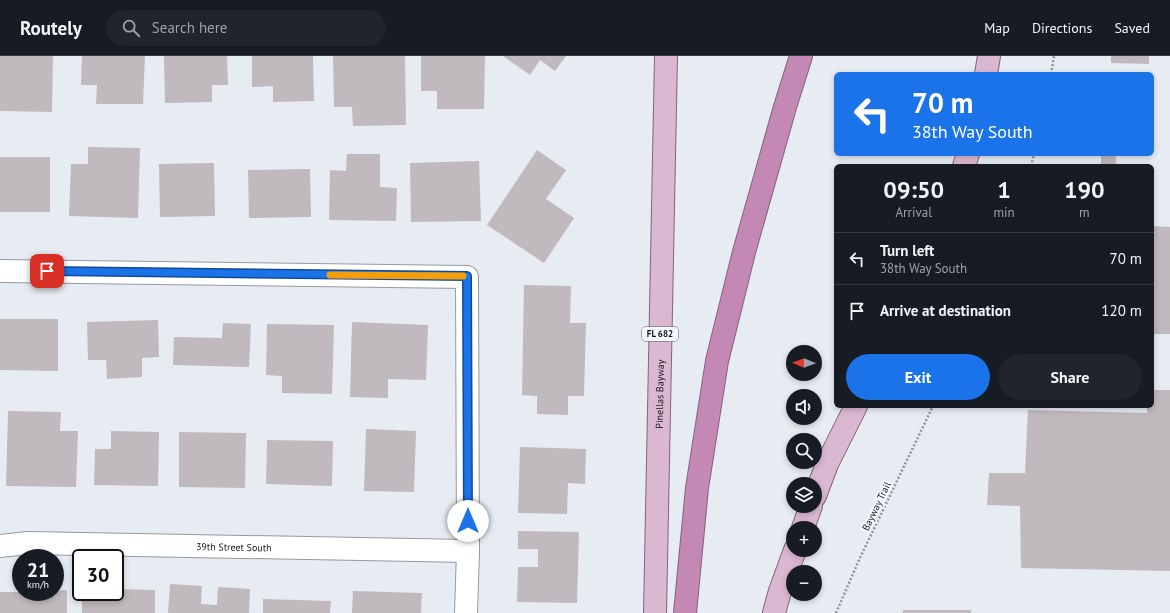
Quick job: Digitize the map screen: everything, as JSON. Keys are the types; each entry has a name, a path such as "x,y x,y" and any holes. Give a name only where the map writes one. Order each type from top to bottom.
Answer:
{"highway":[{"path":"685,613 696,488 717,361 746,245 801,56"}],"main road":[{"name":"Pinellas Bayway","path":"655,613 666,56"},
{"path":"986,72 989,56"},
{"path":"822,477 827,464 855,408"},
{"path":"774,613 780,590 792,557"}],"street":[{"path":"0,271 467,276 468,551 466,613"},
{"name":"39th Street South","path":"0,546 28,543 468,551"}],"path":[{"path":"1051,72 1054,56"},
{"name":"Bayway Trail","path":"836,613 859,560 932,408"}],"building":[{"path":"0,56 53,56 52,112 0,111"},
{"path":"82,56 145,56 143,104 96,104 97,85 81,85"},
{"path":"164,56 227,56 228,85 212,85 212,102 165,103"},
{"path":"252,56 313,56 314,101 273,102 273,86 252,87"},
{"path":"333,56 405,56 406,125 353,126 352,107 334,107"},
{"path":"421,56 485,56 484,109 437,109 437,91 421,91"},
{"path":"503,56 566,56 555,71 540,60 530,75"},
{"path":"1111,56 1149,56 1149,64 1111,63"},
{"path":"88,147 140,148 138,218 69,216 71,164 88,164"},
{"path":"537,150 566,170 546,199 574,218 544,263 487,225"},
{"path":"347,154 380,154 380,187 397,188 396,221 329,220 330,170 346,171"},
{"path":"1101,156 1116,156 1116,164 1101,164"},
{"path":"0,157 50,157 50,212 0,212"},
{"path":"479,161 481,221 411,222 410,163"},
{"path":"214,163 215,216 160,217 159,164"},
{"path":"310,169 311,217 249,218 248,170"},
{"path":"1154,226 1170,227 1170,334 1154,334"},
{"path":"524,285 571,286 570,323 586,323 584,396 568,396 568,415 537,414 537,396 522,395"},
{"path":"0,319 58,319 58,371 0,370"},
{"path":"158,320 159,357 142,358 142,377 107,379 106,360 88,360 87,322"},
{"path":"352,322 428,325 426,380 388,379 388,398 350,397"},
{"path":"223,323 251,324 249,367 173,365 174,337 222,338"},
{"path":"267,324 334,325 332,394 282,393 282,376 266,375"},
{"path":"1154,390 1170,390 1170,571 1021,568 1020,506 987,505 989,473 1025,473 1028,410 1147,413 1147,408 1154,408"},
{"path":"8,411 61,412 60,431 78,431 76,487 6,486"},
{"path":"366,429 416,431 414,492 364,491"},
{"path":"111,431 159,432 158,486 94,485 95,449 111,449"},
{"path":"179,432 246,433 245,488 179,487"},
{"path":"267,440 333,441 332,486 266,484"},
{"path":"520,447 586,449 585,484 568,483 567,514 518,513"},
{"path":"518,531 579,532 577,603 517,602 518,567 538,567 538,549 518,549"},
{"path":"170,584 202,586 201,604 217,605 218,587 250,589 249,613 168,613"},
{"path":"124,589 155,590 155,613 82,613 82,601 124,601"},
{"path":"64,590 67,590 67,613 0,613 0,592 12,592 12,601 64,601"},
{"path":"353,591 422,593 421,613 352,613"},
{"path":"263,599 331,601 330,613 263,613"},
{"path":"903,610 971,610 971,613 903,613"}],"slow traffic":[{"path":"330,275 463,276"}],"route":[{"path":"47,271 467,276 468,521"}]}
